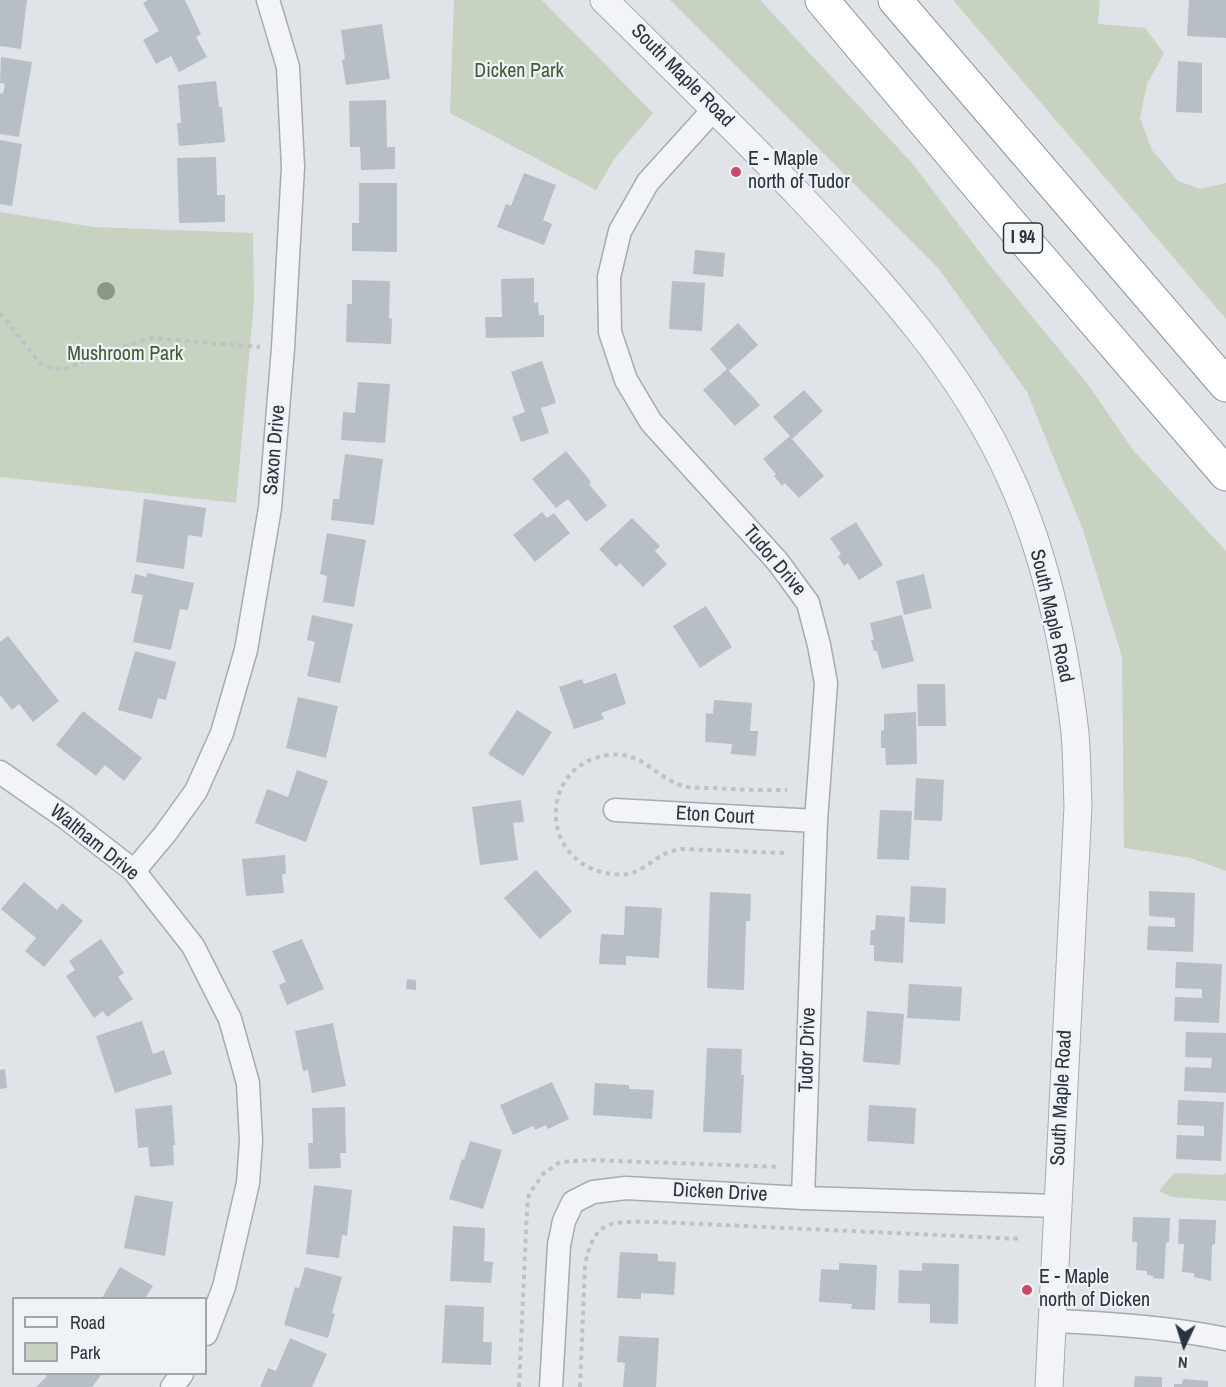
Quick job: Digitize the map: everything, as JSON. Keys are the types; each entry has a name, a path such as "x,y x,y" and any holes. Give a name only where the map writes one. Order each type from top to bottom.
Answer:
{"highway":[{"name":"I 94","path":"822,0 965,171 1226,474"},
{"path":"895,0 1226,385"}],"street":[{"name":"Saxon Drive","path":"134,871 165,834 196,791 222,733 246,650 270,508 283,348 293,167 288,67 268,0"},
{"name":"South Maple Road","path":"604,0 715,108 863,262 919,330 956,378 987,432 1011,480 1034,542 1058,627 1067,676 1075,734 1078,806 1048,1387"},
{"name":"Tudor Drive","path":"715,108 648,182 620,231 609,277 610,332 626,380 651,422 778,562 808,603 819,645 826,683 816,822 803,1197"},
{"name":"Waltham Drive","path":"0,772 66,818 134,871 193,946 230,1019 248,1083 251,1141 248,1183 224,1287 207,1331"},
{"name":"Eton Court","path":"615,810 816,822"},
{"name":"Dicken Drive","path":"551,1387 559,1245 564,1221 573,1203 593,1192 626,1188 1057,1206"},
{"path":"1052,1321 1119,1324 1187,1331 1226,1339"},
{"path":"172,1387 181,1375"}],"path":[{"path":"0,313 39,363 52,369 65,369 117,348 152,338 283,348"},
{"path":"580,1387 585,1266 588,1249 594,1235 617,1222 1022,1239"}],"green space":[{"name":"Dicken Park","path":"454,0 542,0 653,113 615,158 596,190 450,113"},
{"path":"670,0 760,0 912,163 991,267 1087,383 1133,450 1226,551 1226,871 1191,858 1124,848 1122,657 1083,530 1027,392 939,269"},
{"path":"953,0 1100,0 1098,24 1145,28 1164,53 1147,84 1140,118 1152,150 1178,181 1200,189 1226,183 1226,319"},
{"name":"Mushroom Park","path":"0,212 94,227 253,233 254,301 236,503 0,477"},
{"path":"1174,1173 1222,1175 1226,1173 1226,1201 1172,1197 1159,1191"}],"building":[{"path":"0,0 27,0 21,49 0,46"},
{"path":"148,0 185,0 201,34 196,37 207,57 179,72 171,56 156,64 143,40 159,31 143,3"},
{"path":"1189,0 1226,0 1226,38 1187,36"},
{"path":"382,24 390,79 346,85 341,30"},
{"path":"1,57 32,62 19,137 0,134 0,93 3,94 5,84 0,83"},
{"path":"1178,61 1202,63 1202,113 1176,112"},
{"path":"216,81 219,107 222,107 225,142 179,146 177,123 181,123 178,85"},
{"path":"386,100 387,147 395,147 395,169 361,170 360,147 350,147 349,101"},
{"path":"0,140 22,144 12,206 0,204"},
{"path":"216,157 217,195 225,195 225,222 179,223 177,158"},
{"path":"524,173 556,185 543,220 552,224 544,245 497,227 506,204 511,206"},
{"path":"359,183 397,183 397,252 352,251 352,223 359,223"},
{"path":"695,250 725,253 723,277 693,274"},
{"path":"534,278 534,303 538,302 539,315 544,315 544,337 486,338 485,317 502,317 501,279"},
{"path":"352,280 390,281 391,344 346,342 347,304 352,304"},
{"path":"672,281 705,283 702,331 669,329"},
{"path":"738,323 758,345 729,371 760,405 735,426 703,390 727,369 710,349"},
{"path":"542,361 556,403 541,408 549,433 521,442 512,417 525,412 511,372"},
{"path":"358,382 390,384 385,443 341,440 343,412 355,413"},
{"path":"804,390 823,411 792,439 824,476 799,498 785,483 782,486 774,476 776,474 763,459 790,436 773,417"},
{"path":"566,451 607,506 586,522 568,499 556,508 532,479"},
{"path":"345,454 383,459 374,525 331,520 333,499 339,499"},
{"path":"144,499 206,508 202,537 188,535 184,569 136,562"},
{"path":"542,512 547,518 554,513 570,533 535,562 513,535"},
{"path":"632,518 660,546 655,551 667,564 643,587 620,563 616,567 599,549"},
{"path":"856,522 883,565 859,580 848,563 844,566 838,556 841,554 830,538"},
{"path":"327,533 366,540 354,607 323,602 327,576 320,574"},
{"path":"147,573 194,583 188,610 180,609 171,650 133,642 143,595 131,593 135,574 146,577"},
{"path":"924,574 932,608 904,615 896,581"},
{"path":"706,606 732,647 700,668 673,626"},
{"path":"312,615 353,624 340,683 307,676 315,642 307,640"},
{"path":"902,615 914,661 882,669 871,640 874,640 870,623"},
{"path":"8,636 59,701 33,722 19,704 12,710 0,695 0,642"},
{"path":"135,651 176,662 166,700 158,698 152,719 118,710"},
{"path":"616,673 626,704 601,713 604,719 574,729 559,687 582,679 584,684"},
{"path":"917,684 945,684 946,726 918,726"},
{"path":"298,697 338,706 326,758 286,748"},
{"path":"714,700 752,703 750,731 758,731 756,756 731,754 732,744 705,742 706,713 713,714"},
{"path":"517,710 552,732 523,776 488,754"},
{"path":"83,711 142,758 124,781 105,765 96,776 56,745"},
{"path":"916,712 917,764 886,765 885,748 881,748 884,714"},
{"path":"297,770 328,781 306,842 255,823 267,789 288,797"},
{"path":"916,778 944,780 942,821 914,820"},
{"path":"521,800 524,822 513,823 518,860 480,865 472,807"},
{"path":"880,810 912,811 909,860 877,859"},
{"path":"285,855 286,874 282,874 284,893 246,896 242,859"},
{"path":"536,870 572,911 540,939 504,898"},
{"path":"24,882 57,910 62,903 83,921 44,967 25,951 36,938 1,909"},
{"path":"911,886 946,888 945,924 909,922"},
{"path":"1149,891 1195,893 1193,952 1147,950 1148,926 1175,927 1175,918 1149,916"},
{"path":"710,892 751,894 750,921 746,921 744,990 707,988"},
{"path":"625,906 662,908 659,958 626,956 626,965 599,964 601,934 624,935"},
{"path":"876,915 905,917 903,963 874,961 874,945 870,945 871,930 875,930"},
{"path":"101,939 124,973 118,977 133,999 107,1017 103,1011 94,1018 66,976 75,970 69,961"},
{"path":"302,939 324,989 287,1005 279,985 286,982 272,951"},
{"path":"1176,962 1222,964 1219,1023 1174,1021 1175,997 1202,998 1202,989 1175,988"},
{"path":"407,979 416,980 416,990 406,989"},
{"path":"909,984 962,987 960,1021 907,1018"},
{"path":"867,1011 904,1014 900,1065 863,1062"},
{"path":"142,1021 153,1054 164,1050 172,1074 115,1093 96,1036"},
{"path":"333,1023 346,1086 312,1093 308,1070 303,1071 295,1031"},
{"path":"1186,1032 1226,1033 1226,1093 1184,1091 1185,1067 1211,1068 1212,1058 1185,1057"},
{"path":"707,1048 742,1049 741,1075 744,1075 741,1133 703,1132"},
{"path":"5,1069 7,1088 0,1089 0,1070"},
{"path":"552,1082 569,1119 548,1129 546,1125 535,1130 533,1126 513,1135 500,1105"},
{"path":"595,1083 629,1085 629,1089 654,1090 652,1119 593,1115"},
{"path":"1178,1100 1224,1102 1221,1161 1176,1159 1177,1135 1204,1136 1204,1126 1177,1125"},
{"path":"172,1105 174,1165 150,1167 148,1147 138,1148 135,1109"},
{"path":"869,1105 916,1108 914,1144 867,1141"},
{"path":"345,1107 346,1153 340,1153 341,1168 309,1169 308,1143 313,1143 312,1108"},
{"path":"470,1141 502,1150 483,1209 449,1199"},
{"path":"314,1185 352,1190 347,1236 342,1235 339,1258 306,1254"},
{"path":"135,1195 173,1202 165,1256 124,1248"},
{"path":"1133,1217 1170,1218 1164,1279 1153,1278 1147,1275 1147,1271 1136,1270 1137,1242 1132,1242"},
{"path":"1179,1219 1216,1220 1215,1244 1212,1245 1211,1281 1194,1277 1194,1273 1182,1272 1184,1244 1178,1244"},
{"path":"453,1226 485,1228 484,1261 493,1262 491,1283 450,1281"},
{"path":"620,1252 658,1254 658,1261 676,1262 674,1295 641,1293 641,1299 617,1298"},
{"path":"839,1263 877,1265 875,1310 851,1309 852,1304 819,1302 821,1269 839,1270"},
{"path":"922,1263 959,1264 958,1324 930,1323 930,1304 898,1303 899,1270 922,1271"},
{"path":"120,1267 153,1286 146,1297 103,1297"},
{"path":"305,1267 342,1277 328,1338 284,1325 295,1287 299,1288"},
{"path":"445,1305 484,1307 483,1342 492,1342 491,1365 442,1363"},
{"path":"619,1336 659,1338 656,1387 623,1387 625,1363 617,1362"},
{"path":"290,1338 327,1354 312,1387 260,1387 268,1368 276,1371"},
{"path":"46,1375 101,1375 92,1387 36,1387 47,1376"},
{"path":"1135,1376 1162,1377 1162,1387 1134,1387"},
{"path":"1183,1379 1208,1381 1208,1387 1174,1387 1174,1384 1182,1384"}],"place":[{"name":"E - Maple north of Tudor","path":"736,172"},
{"name":"E - Maple north of Dicken","path":"1027,1290"}]}
